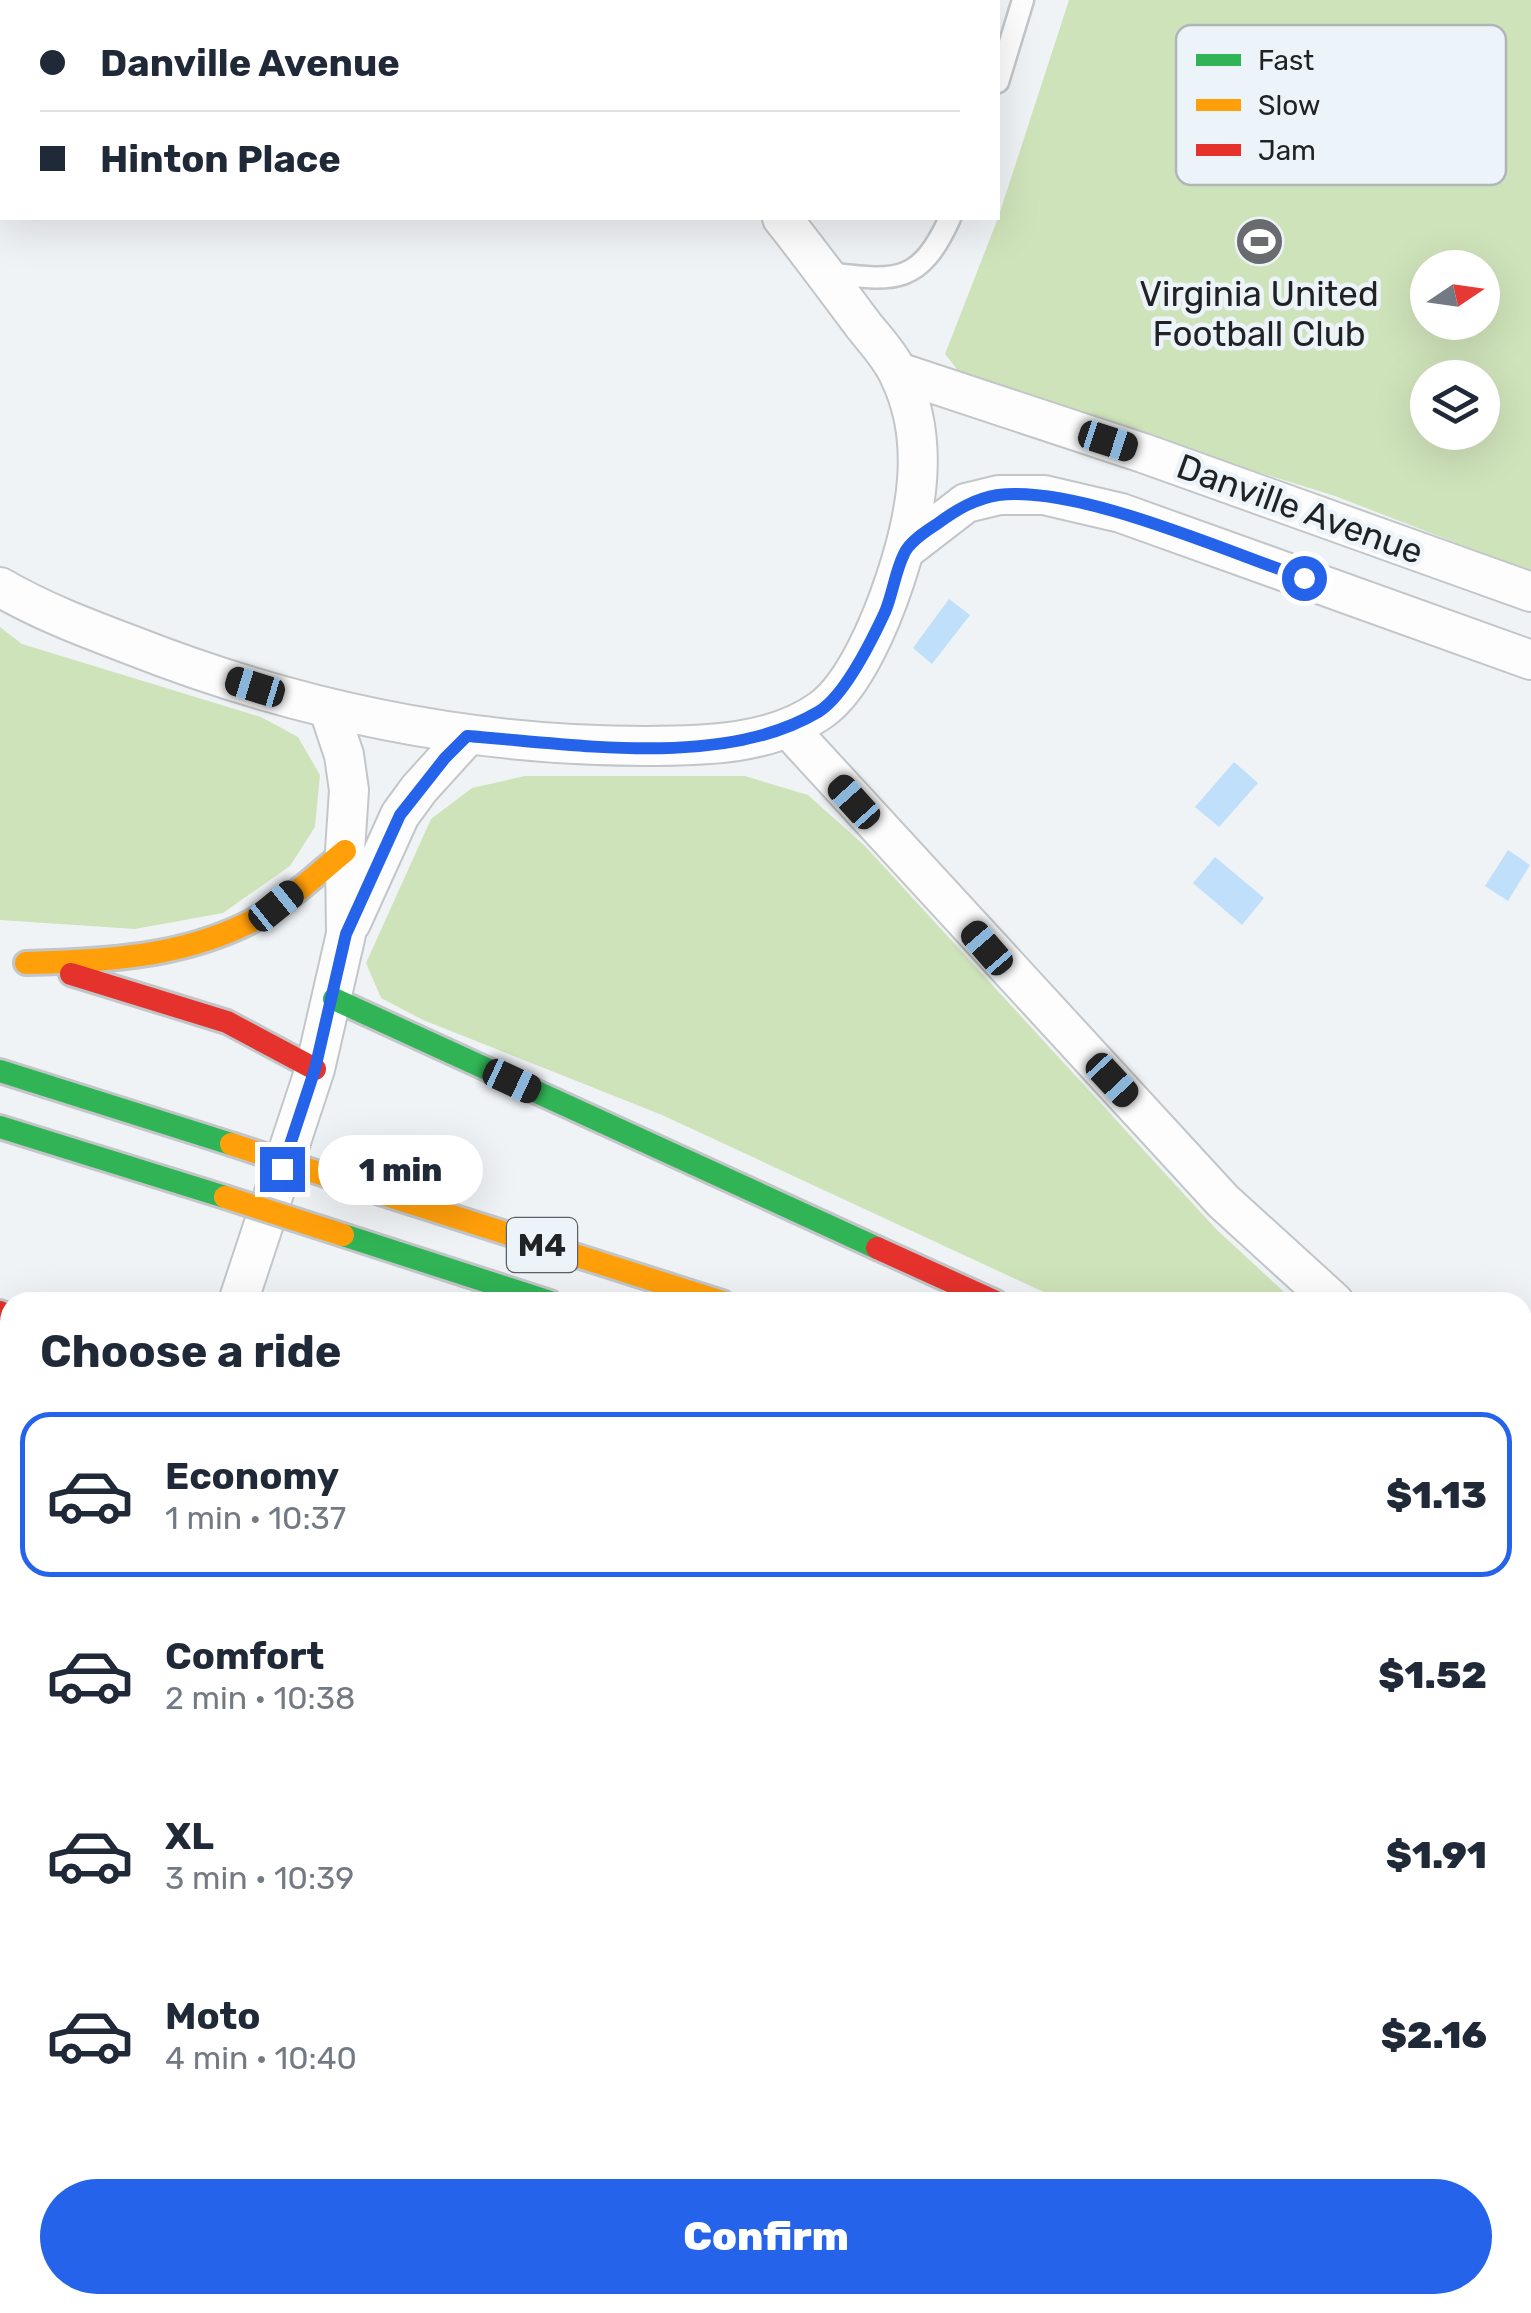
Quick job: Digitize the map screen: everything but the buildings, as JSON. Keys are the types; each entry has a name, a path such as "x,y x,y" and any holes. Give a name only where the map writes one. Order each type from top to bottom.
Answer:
{"highway":[{"path":"26,962 96,962 164,951 223,935 276,906 345,850"},
{"path":"0,958 113,984 228,1022 315,1069"},
{"path":"334,999 974,1292"},
{"name":"M4","path":"0,1071 691,1292"},
{"name":"M4","path":"0,1127 520,1292"}],"street":[{"path":"0,587 66,620 181,665 329,710 467,736 610,746 690,746 744,740 788,728 823,709 847,680 886,610 917,501 918,454 912,408 898,372 784,220"},
{"name":"Danville Avenue","path":"898,372 1143,453 1531,592"},
{"name":"Danville Avenue","path":"905,550 966,503 999,495 1044,495 1120,514 1528,651"},
{"path":"241,1292 315,1069 346,934 349,790 344,756 329,710"},
{"path":"788,728 1223,1201 1323,1292"},
{"path":"346,934 400,815 467,736"}],"lane":[{"path":"1000,75 1023,0"},
{"path":"824,273 878,279 902,275 923,263 949,220"}],"green space":[{"name":"Virginia United Football Club","path":"1069,0 1531,0 1531,572 1335,496 967,382 945,354 1000,220"},
{"path":"0,627 22,644 261,717 298,737 320,775 315,827 290,866 223,913 135,929 0,920"},
{"path":"525,776 745,776 808,795 865,846 1216,1229 1284,1292 1043,1292 662,1115 423,1020 381,998 366,963 431,819 472,788"}],"water":[{"path":"949,599 970,615 932,664 913,648"},
{"path":"1234,762 1258,783 1219,827 1195,807"},
{"path":"1508,850 1530,865 1508,901 1485,886"},
{"path":"1215,857 1264,898 1242,925 1193,883"}],"traffic: fast":[{"path":"334,999 877,1248"},
{"path":"0,1071 231,1144"},
{"path":"0,1127 225,1197"},
{"path":"343,1235 519,1292"}],"traffic: slow":[{"path":"26,963 125,957 220,935 279,905 345,851"},
{"path":"231,1144 361,1187"},
{"path":"361,1187 691,1292"},
{"path":"225,1197 343,1235"}],"traffic: jam":[{"path":"71,974 227,1022 315,1069"},
{"path":"877,1248 974,1292"}],"place":[{"name":"Virginia United Football Club","path":"1259,242"}],"route":[{"path":"282,1169 315,1069 346,934 400,815 467,736 610,746 690,746 744,740 788,728 823,709 847,680 886,610 905,550 966,503 999,495 1044,495 1120,514 1304,578"}]}
